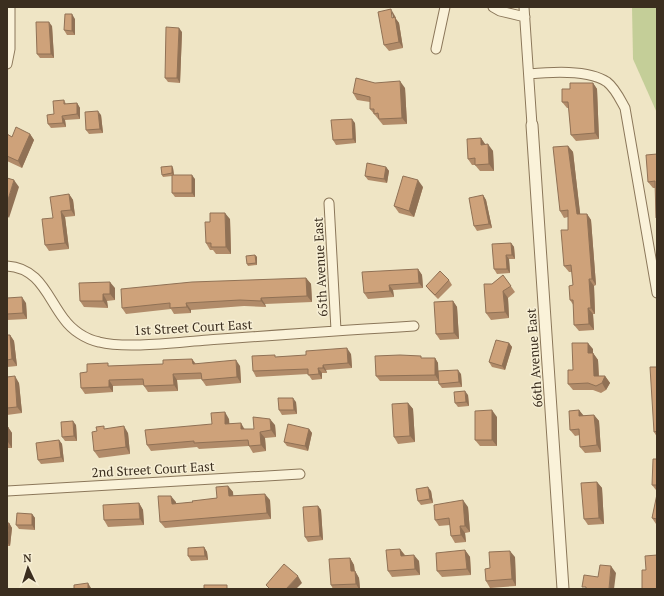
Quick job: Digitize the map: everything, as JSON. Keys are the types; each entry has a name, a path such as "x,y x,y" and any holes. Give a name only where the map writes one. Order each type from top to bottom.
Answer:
{"street":[{"path":"7,64 10,49 10,7"},
{"path":"436,49 445,7"},
{"path":"493,7 500,11 525,17"},
{"path":"524,7 532,125"},
{"path":"529,74 570,73 600,79 607,82 625,108 657,293"},
{"name":"66th Avenue East","path":"532,125 563,589"},
{"name":"65th Avenue East","path":"329,203 336,330"},
{"name":"1st Street Court East","path":"7,266 23,269 30,273 41,283 64,320 79,334 98,342 144,344 414,326"},
{"name":"2nd Street Court East","path":"7,491 300,474"}],"green space":[{"path":"632,7 657,7 657,113 633,59"}],"building":[{"path":"391,9 392,18 395,17 399,42 384,45 378,12"},
{"path":"65,14 72,14 72,31 64,30"},
{"path":"36,22 49,22 51,54 37,54"},
{"path":"166,27 179,28 177,78 165,78"},
{"path":"356,78 375,83 400,81 402,118 379,119 378,113 374,114 374,109 370,109 370,97 353,93"},
{"path":"570,83 593,83 595,133 571,135 568,102 562,102 562,89 570,89"},
{"path":"64,100 64,104 77,103 77,114 62,116 63,123 48,124 47,115 54,114 53,101"},
{"path":"98,111 100,129 86,130 85,112"},
{"path":"352,119 353,139 333,140 331,120"},
{"path":"16,127 30,134 18,161 7,156 7,134 12,137"},
{"path":"481,138 481,145 488,144 489,164 475,165 475,158 468,159 467,139"},
{"path":"568,146 577,214 587,214 592,279 589,279 591,308 588,308 589,324 574,325 573,300 570,300 569,286 573,285 571,265 564,266 561,230 568,230 568,210 560,211 553,147"},
{"path":"657,154 656,218 655,181 648,182 646,155"},
{"path":"367,163 386,167 384,179 365,176"},
{"path":"172,166 172,173 162,175 161,167"},
{"path":"172,175 192,175 192,193 172,193"},
{"path":"403,176 418,180 409,211 394,206"},
{"path":"7,178 14,180 7,203"},
{"path":"69,194 71,210 61,211 65,243 45,245 42,219 53,218 50,197"},
{"path":"483,195 489,224 474,226 469,198"},
{"path":"210,213 225,213 226,247 211,247 211,243 206,243 205,222 210,222"},
{"path":"511,243 512,255 506,255 507,269 494,269 492,244"},
{"path":"255,255 256,263 247,264 246,256"},
{"path":"418,269 419,283 389,285 390,291 364,293 362,272"},
{"path":"440,271 449,280 435,295 426,286"},
{"path":"503,275 511,286 503,291 505,312 486,313 484,284 492,284"},
{"path":"306,278 307,296 261,298 261,301 240,300 186,303 187,307 170,308 170,303 122,308 121,289 192,282"},
{"path":"110,282 110,294 103,294 103,301 80,301 79,283"},
{"path":"22,297 23,313 7,314 7,298"},
{"path":"453,301 454,333 436,334 434,302"},
{"path":"7,335 10,335 12,359 7,360"},
{"path":"496,340 509,343 502,366 489,362"},
{"path":"572,343 588,343 588,353 593,353 594,376 605,376 602,383 596,386 588,383 568,384 568,370 573,370"},
{"path":"347,348 348,363 323,365 323,368 318,368 319,374 308,375 308,369 253,371 252,356 275,355 275,357 306,355 306,351"},
{"path":"400,355 435,358 435,375 376,376 375,356"},
{"path":"192,359 193,364 236,360 237,377 202,380 201,373 173,374 174,385 144,386 143,379 109,380 109,387 81,388 80,373 87,372 87,364 108,363 108,366 163,364 163,360"},
{"path":"650,367 657,367 657,431 654,432"},
{"path":"458,370 459,382 439,384 438,371"},
{"path":"15,376 17,407 7,408 7,377"},
{"path":"465,391 466,402 455,403 454,392"},
{"path":"278,398 293,398 294,410 279,410"},
{"path":"408,403 410,436 394,437 392,404"},
{"path":"492,410 492,440 475,440 475,411"},
{"path":"579,410 579,416 594,415 597,445 580,447 579,429 570,430 569,411"},
{"path":"225,412 225,424 241,423 241,429 254,429 253,417 270,419 271,430 260,432 261,445 249,446 248,440 194,443 194,441 147,445 145,430 212,424 211,413"},
{"path":"73,421 74,436 62,437 61,422"},
{"path":"288,424 309,429 305,446 284,442"},
{"path":"104,426 104,429 124,426 126,447 94,451 92,432 97,431 96,427"},
{"path":"8,427 8,442 7,442"},
{"path":"59,440 61,457 38,460 36,443"},
{"path":"653,459 657,459 657,485 652,485"},
{"path":"597,482 599,518 584,519 581,483"},
{"path":"228,486 229,496 265,494 267,513 160,522 158,496 171,496 172,504 193,502 192,501 217,498 216,487"},
{"path":"428,487 430,499 418,501 416,489"},
{"path":"657,494 657,519 652,518"},
{"path":"463,500 465,526 460,526 461,535 451,536 449,518 435,520 434,505"},
{"path":"139,503 140,519 104,520 103,505"},
{"path":"318,506 320,536 305,537 303,507"},
{"path":"17,513 32,514 32,525 16,525"},
{"path":"7,523 9,523 7,542"},
{"path":"204,547 205,556 188,556 188,548"},
{"path":"400,549 401,556 414,555 415,569 388,571 386,550"},
{"path":"465,550 467,569 437,571 436,553"},
{"path":"510,551 512,579 486,581 485,569 490,568 489,552"},
{"path":"657,555 657,589 642,589 642,570 646,570 645,556"},
{"path":"350,558 351,571 355,571 356,584 331,585 329,559"},
{"path":"284,564 298,576 286,589 270,589 266,585"},
{"path":"600,565 611,566 609,589 586,589 586,587 582,587 584,575 598,577"},
{"path":"88,583 88,589 74,589 74,585"},
{"path":"204,585 227,585 227,589 204,589"}]}
